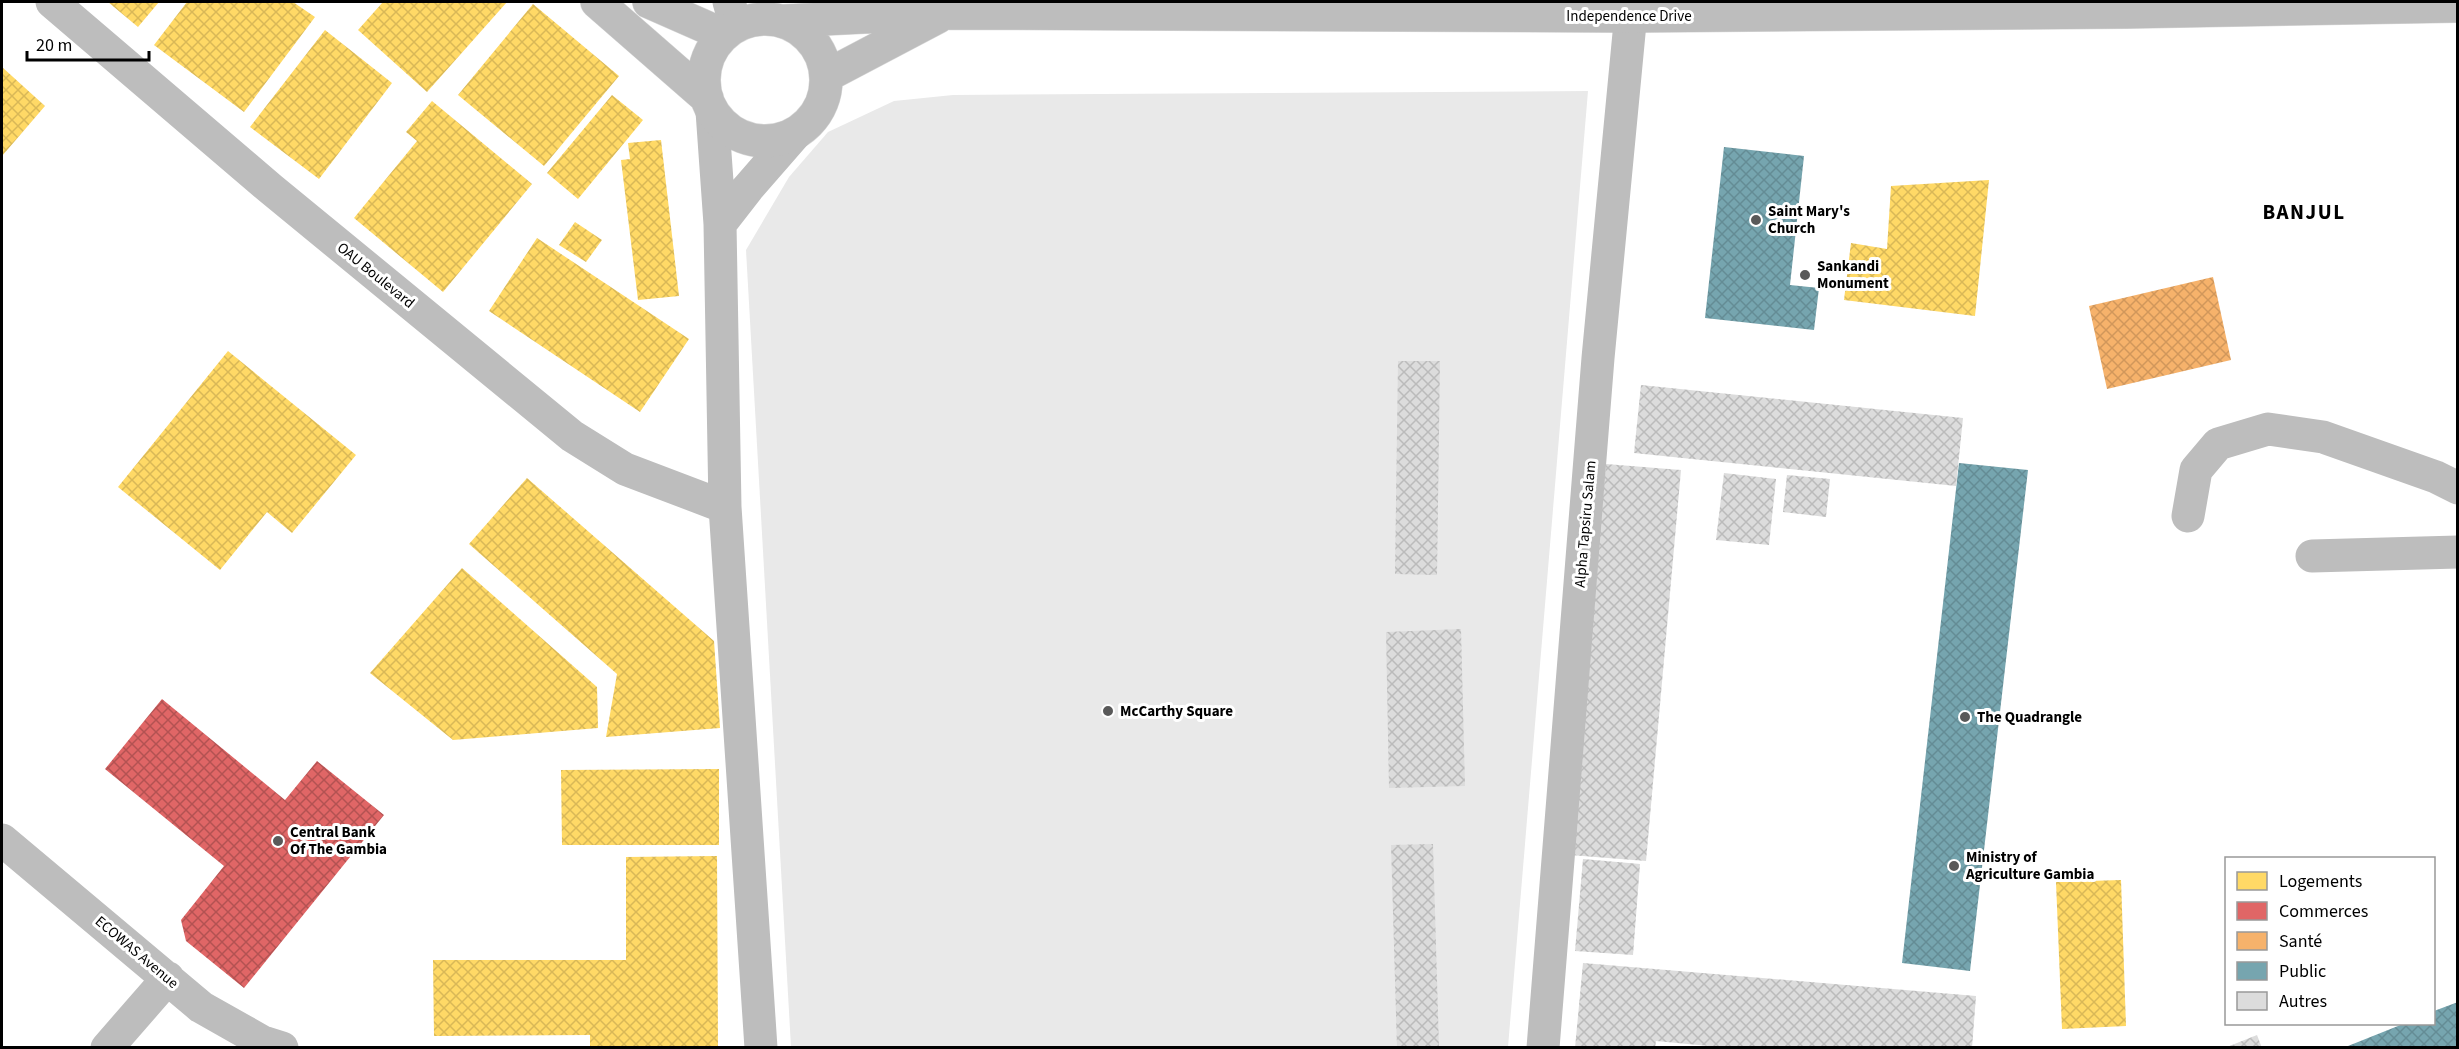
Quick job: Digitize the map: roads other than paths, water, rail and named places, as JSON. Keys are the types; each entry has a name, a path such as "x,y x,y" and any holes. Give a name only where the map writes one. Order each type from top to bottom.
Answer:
{"main road":[{"name":"OAU Boulevard","path":"52,2 271,189 572,436 625,469 725,507"},
{"path":"597,2 710,104 724,125 740,136 759,141 778,140 796,133"},
{"path":"649,2 730,21 768,19 783,21 797,27 813,42 824,62 826,76 823,98 813,118 796,133 720,224"},
{"name":"Independence Drive","path":"783,21 945,14 1162,9 2114,12 2457,6"},
{"name":"Alpha Tapsiru Salam","path":"1543,1047 1597,370 1631,9"},
{"path":"826,76 945,14"},
{"path":"730,21 708,57 704,84 710,104 720,224 725,507 761,1047"},
{"path":"2188,516 2196,470 2218,444 2268,429 2324,436 2436,477 2457,488"},
{"path":"2312,556 2457,552"},
{"name":"ECOWAS Avenue","path":"2,840 201,1007 263,1042 282,1047"},
{"path":"107,1047 168,978"}],"place":[{"name":"Saint Mary's Church","path":"1756,220"},
{"name":"Sankandi Monument","path":"1805,275"},
{"name":"McCarthy Square","path":"1108,711"},
{"name":"The Quadrangle","path":"1965,717"},
{"name":"Central Bank Of The Gambia","path":"278,841"},
{"name":"Ministry of Agriculture Gambia","path":"1954,866"}],"district":[{"name":"BANJUL","path":"2304,212"}]}
